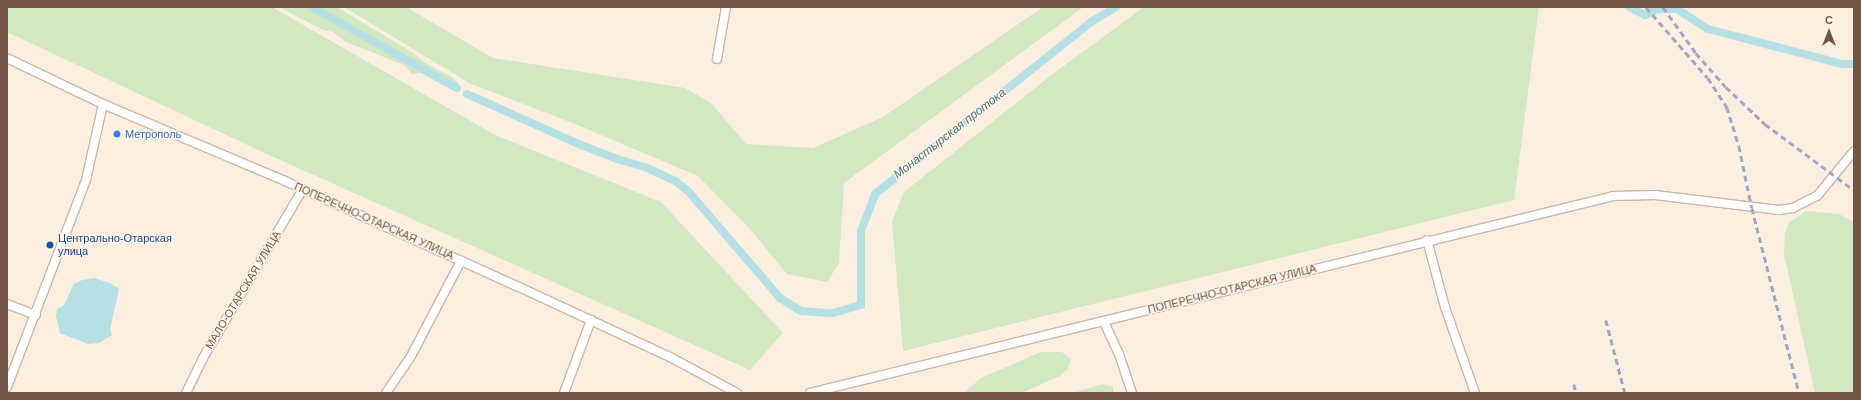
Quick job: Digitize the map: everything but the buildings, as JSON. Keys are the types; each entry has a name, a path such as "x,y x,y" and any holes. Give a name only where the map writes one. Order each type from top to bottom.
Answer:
{"street":[{"path":"717,59 726,7"},
{"name":"ПОПЕРЕЧНО-ОТАРСКАЯ УЛИЦА","path":"7,58 103,104 303,189 591,320 670,357 732,392"},
{"path":"7,387 36,315 86,180 103,104"},
{"name":"ПОПЕРЕЧНО-ОТАРСКАЯ УЛИЦА","path":"810,393 1104,322 1427,240 1612,196 1655,195 1752,208 1779,210 1793,208 1817,196 1854,151"},
{"name":"МАЛО-ОТАРСКАЯ УЛИЦА","path":"186,393 203,358 303,189"},
{"path":"1427,240 1446,307 1475,393"},
{"path":"386,393 410,358 461,261"},
{"path":"7,304 36,315"},
{"path":"564,393 591,320"},
{"path":"1104,322 1119,354 1132,393"}],"green space":[{"path":"7,7 272,7 495,135 661,202 783,333 750,370 260,151 7,32"},
{"path":"279,7 337,7 412,52 424,62 452,77 459,84 446,87 421,73 412,74 404,65 346,42 333,32 323,30"},
{"path":"344,7 406,7 493,58 685,88 711,103 746,144 813,148 883,117 1043,7 1082,8 844,183 839,263 827,282 787,274 749,228 698,176 575,124 469,83"},
{"path":"1144,7 1539,7 1514,200 903,351 892,221 904,192 1054,73"},
{"path":"1806,211 1839,214 1854,222 1854,393 1815,393 1784,254 1785,234 1789,223"},
{"path":"1041,352 1062,352 1071,359 1068,369 1060,376 1021,393 964,393 981,378"},
{"path":"1102,384 1113,387 1113,393 1073,393"}],"water":[{"path":"94,278 110,283 119,289 110,329 112,335 99,343 88,344 60,333 56,316 57,309 64,305 74,284 82,280"}],"waterway":[{"path":"312,7 457,88"},
{"path":"467,94 581,145 617,159 645,167 675,181 688,191 780,298 801,311 833,313 861,305 861,231 875,194 1091,22 1116,7"},
{"name":"Монастырская протока","path":"1629,7 1645,15 1658,9 1677,9 1708,29 1842,64 1854,64"}],"railway":[{"path":"1646,7 1708,78 1727,107 1739,146 1752,208 1799,393"},
{"path":"1663,7 1696,53 1726,87 1765,124 1854,190"},
{"path":"1606,320 1625,393"},
{"path":"1574,384 1576,393"}],"place":[{"name":"Метрополь","path":"117,134"},
{"name":"Центрально-Отарская улица","path":"50,245"}]}
